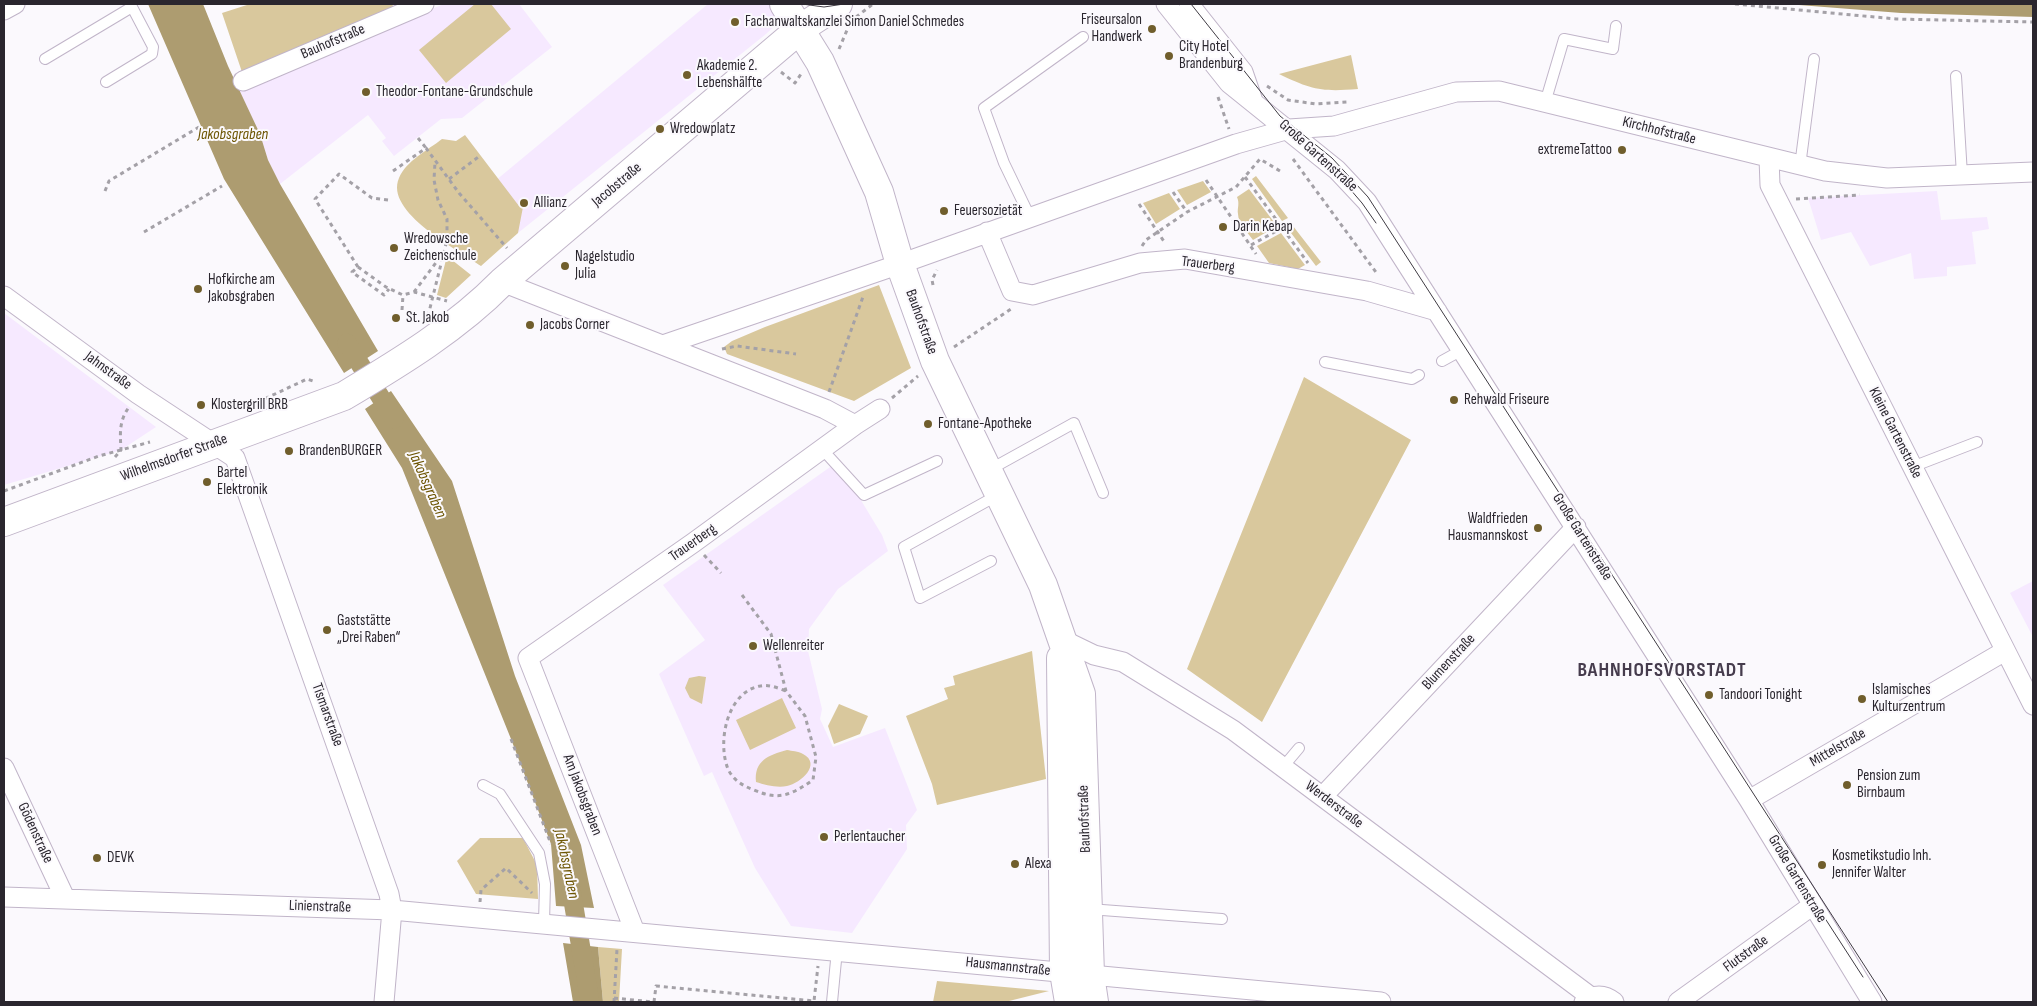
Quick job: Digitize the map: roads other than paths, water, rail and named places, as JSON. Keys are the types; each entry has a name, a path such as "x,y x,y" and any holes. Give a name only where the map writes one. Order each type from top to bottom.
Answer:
{"street":[{"path":"4,10 15,4"},
{"name":"Bauhofstraße","path":"243,81 402,8 424,4"},
{"name":"Bauhofstraße","path":"784,4 820,62 879,192 900,264 935,361 1043,585 1081,694 1090,975 1094,1002"},
{"name":"Jacobstraße","path":"396,365 480,304 502,282 800,29 838,4"},
{"name":"Große Gartenstraße","path":"1166,4 1229,83 1337,170 1367,202 1749,800 1872,1002"},
{"path":"1189,4 1243,72 1254,102"},
{"name":"Kirchhofstraße","path":"1288,129 1334,126 1456,92 1499,91 1800,166 1870,177 2033,172"},
{"path":"663,345 872,274 1236,144 1288,129"},
{"name":"Kleine Gartenstraße","path":"1769,158 1770,185 2004,651 2033,705"},
{"name":"Trauerberg","path":"987,232 1008,293 1033,295 1140,263 1186,259 1367,291 1437,311"},
{"path":"502,282 825,410 855,425"},
{"name":"Jahnstraße","path":"4,296 138,394 214,444"},
{"name":"Wilhelmsdorfer Straße","path":"4,522 344,396 396,365"},
{"name":"Trauerberg","path":"528,658 880,409"},
{"name":"Tismarstraße","path":"214,444 235,458 389,894 392,910 384,1002"},
{"name":"Blumenstraße","path":"1323,796 1576,527"},
{"name":"Bauhofstraße","path":"1061,640 1064,972 1069,1002"},
{"name":"Werderstraße","path":"1061,640 1094,655 1123,662 1233,730 1323,796 1587,1000 1604,996 1614,1002"},
{"name":"Mittelstraße","path":"1749,800 2004,651"},
{"name":"Am Jakobsgraben","path":"528,658 627,931"},
{"name":"Gödenstraße","path":"4,768 65,898"},
{"name":"Linienstraße","path":"4,897 392,910 627,931"},
{"name":"Flutstraße","path":"1678,1002 1813,905"},
{"name":"Hausmannstraße","path":"627,931 1381,1002"}],"lane":[{"path":"45,59 131,5 153,47 152,54 106,82"},
{"path":"1545,103 1564,39 1613,49 1616,26"},
{"path":"1030,217 1004,163 984,108 1083,37"},
{"path":"1800,166 1814,59"},
{"path":"1956,76 1967,175"},
{"path":"1442,361 1462,350"},
{"path":"1325,362 1412,380 1419,375"},
{"path":"988,470 1074,423 1103,492"},
{"path":"1912,467 1977,442"},
{"path":"822,449 864,495 938,461"},
{"path":"991,561 920,598 904,547 999,494"},
{"path":"1283,767 1300,748"},
{"path":"483,785 500,794 539,853 545,884 545,923"},
{"path":"1088,909 1222,919"},
{"path":"829,949 832,1002"}],"water":[{"name":"Jakobsgraben","path":"148,4 203,4 228,66 260,134 268,160 280,184 378,351 344,373 224,179"},
{"path":"1786,4 2033,4 2033,17 1901,13"},
{"path":"391,391 452,481 515,676 581,845 594,908 556,906 551,844 511,739 402,468 365,409"},
{"path":"563,943 598,947 603,1002 573,1002"}],"waterway":[{"name":"Jakobsgraben","path":"347,343 394,419"},
{"name":"Jakobsgraben","path":"570,883 590,1002"}],"tram line":[{"path":"802,4 824,7 844,4"},
{"path":"1191,4 1280,116 1332,158 1368,197 1888,1002"},
{"path":"1337,174 1362,203 1376,223"},
{"path":"1784,855 1863,977"}],"place":[{"name":"Fachanwaltskanzlei Simon Daniel Schmedes","path":"735,22"},
{"name":"Friseursalon Handwerk","path":"1152,29"},
{"name":"City Hotel Brandenburg","path":"1169,56"},
{"name":"Akademie 2. Lebenshälfte","path":"687,75"},
{"name":"Theodor-Fontane-Grundschule","path":"366,92"},
{"name":"Wredowplatz","path":"660,129"},
{"name":"extremeTattoo","path":"1622,150"},
{"name":"Allianz","path":"524,203"},
{"name":"Feuersozietät","path":"944,211"},
{"name":"Darin Kebap","path":"1223,227"},
{"name":"Wredowsche Zeichenschule","path":"394,248"},
{"name":"Nagelstudio Julia","path":"565,266"},
{"name":"Hofkirche am Jakobsgraben","path":"198,289"},
{"name":"St. Jakob","path":"396,318"},
{"name":"Jacobs Corner","path":"530,325"},
{"name":"Rehwald Friseure","path":"1454,400"},
{"name":"Klostergrill BRB","path":"201,405"},
{"name":"Fontane-Apotheke","path":"928,424"},
{"name":"BrandenBURGER","path":"289,451"},
{"name":"Bartel Elektronik","path":"207,482"},
{"name":"Waldfrieden Hausmannskost","path":"1538,528"},
{"name":"Gaststätte „Drei Raben“","path":"327,630"},
{"name":"Wellenreiter","path":"753,646"},
{"name":"Tandoori Tonight","path":"1709,695"},
{"name":"Islamisches Kulturzentrum","path":"1862,699"},
{"name":"Pension zum Birnbaum","path":"1847,785"},
{"name":"Perlentaucher","path":"824,837"},
{"name":"DEVK","path":"97,858"},
{"name":"Alexa","path":"1015,864"},
{"name":"Kosmetikstudio Inh. Jennifer Walter","path":"1822,865"}],"district":[{"name":"BAHNHOFSVORSTADT","path":"1662,671"}]}
